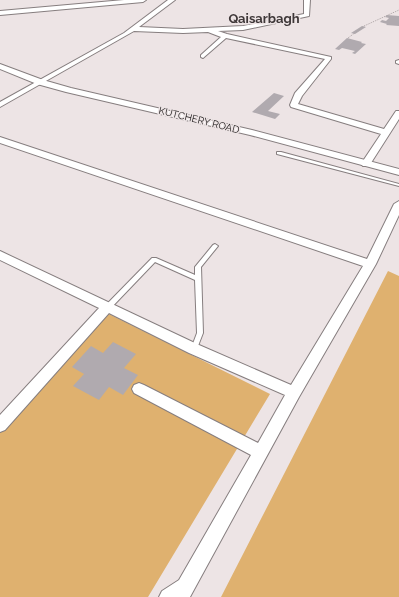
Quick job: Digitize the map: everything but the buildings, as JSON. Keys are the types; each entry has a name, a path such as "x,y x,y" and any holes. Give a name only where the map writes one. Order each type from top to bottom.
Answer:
{"street":[{"path":"0,14 92,3 143,0"},
{"path":"0,105 132,29 172,0"},
{"path":"132,29 183,31 243,28 307,16 307,0"},
{"path":"209,30 225,36 329,58 298,95 294,105 386,132"},
{"path":"203,56 225,36"},
{"name":"KUTCHERY ROAD","path":"0,66 40,82 69,90 252,133 399,172"},
{"path":"366,164 399,113"},
{"path":"0,140 370,264"},
{"path":"168,597 183,591 260,452 370,264 399,204"},
{"path":"0,255 194,349 294,393"},
{"path":"0,426 108,308"},
{"path":"139,389 260,452"}],"lane":[{"path":"279,153 399,185"},
{"path":"194,349 200,333 198,267 215,246"},
{"path":"108,308 154,259 198,279"}],"path":[{"path":"348,38 364,26 399,10"}],"shaded area":[{"path":"388,271 399,276 399,597 221,597"},
{"path":"105,312 270,394 148,597 0,597 0,417"}],"district":[{"name":"Qaisarbagh","path":"264,18"}]}
